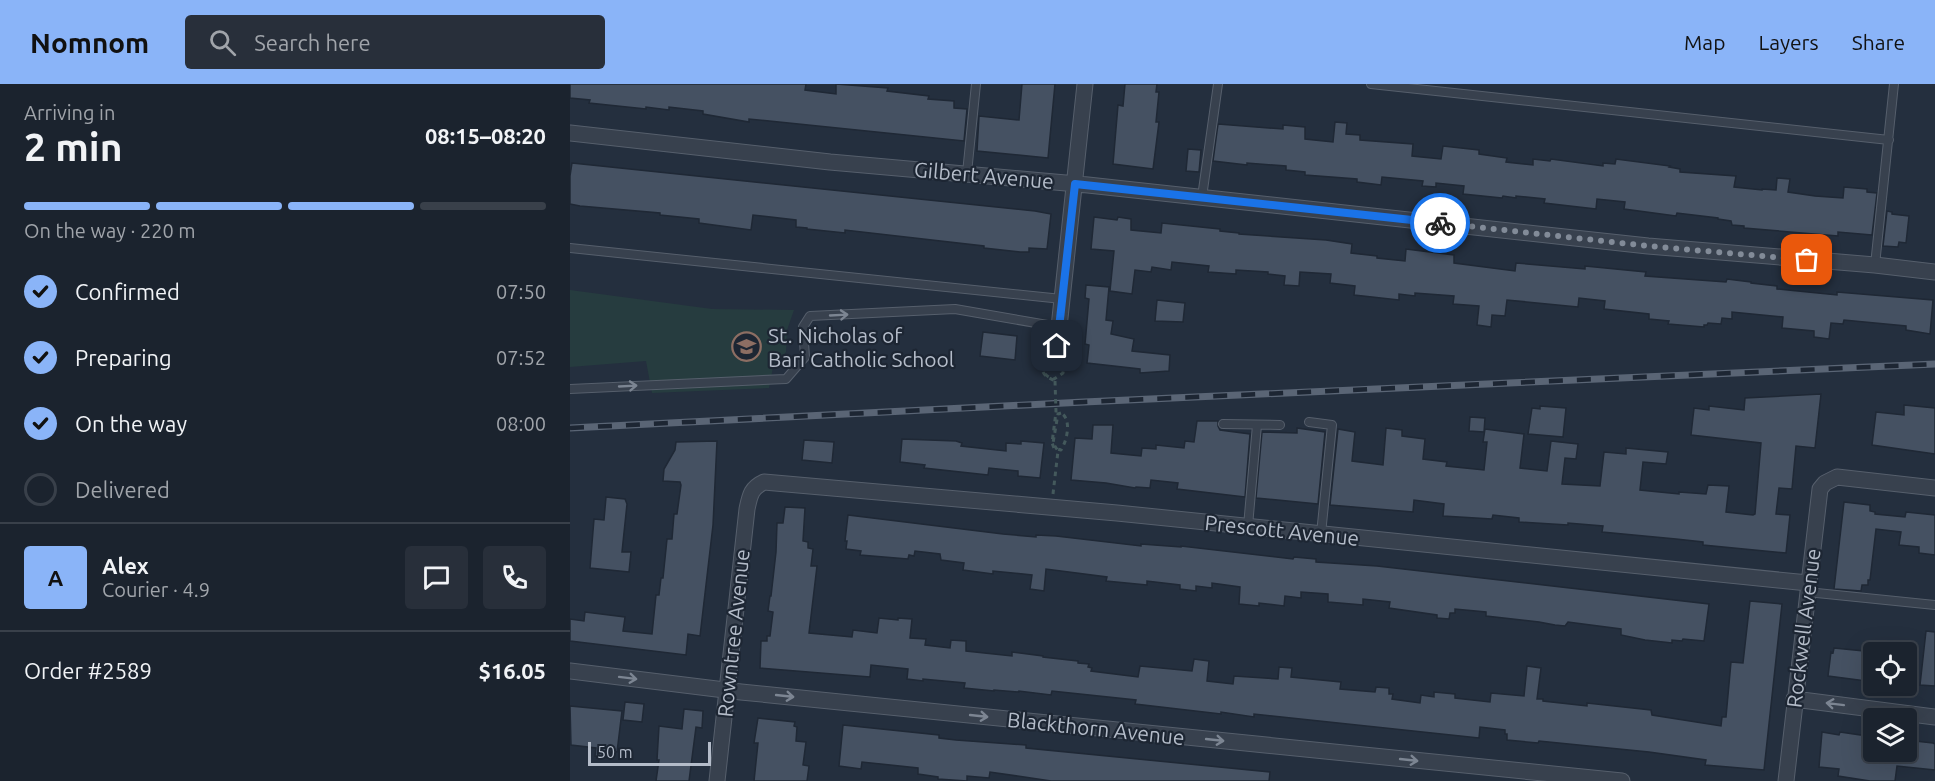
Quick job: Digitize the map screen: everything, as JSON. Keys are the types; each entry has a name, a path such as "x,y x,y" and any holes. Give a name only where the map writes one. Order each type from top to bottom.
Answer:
{"street":[{"path":"1056,355 1085,84"},
{"name":"Gilbert Avenue","path":"570,133 830,162 967,173 1202,197 1648,246 1875,265 1935,273"},
{"name":"Rockwell Avenue","path":"1786,781 1818,496 1825,483 1837,477 1935,488"},
{"name":"Prescott Avenue","path":"756,486 764,482 780,483 1248,526 1808,587"},
{"name":"Rowntree Avenue","path":"717,781 747,508 756,486"},
{"name":"Blackthorn Avenue","path":"570,671 727,690 1622,781"},
{"path":"1794,699 1935,717"}],"lane":[{"path":"967,173 976,84"},
{"path":"1202,197 1218,84"},
{"path":"1371,84 1889,140"},
{"path":"1875,265 1894,84"},
{"path":"570,248 1062,299"},
{"path":"570,389 786,379 804,357 803,327 810,316 955,309 1059,327"},
{"path":"1309,422 1332,424 1321,534"},
{"path":"1223,424 1280,424"},
{"path":"1248,526 1257,425"},
{"path":"1808,587 1935,605"}],"path":[{"path":"1056,355 1063,363 1064,369 1061,376 1054,379 1046,375 1043,368 1047,360 1056,355"},
{"path":"1053,496 1058,451 1055,447 1053,443 1056,419 1061,413 1066,415 1068,420 1064,446 1061,450 1057,450 1054,448 1052,442 1056,412 1056,381 1044,375 1042,367 1045,361 1056,355"}],"green space":[{"path":"570,290 712,309 794,310 787,330 786,352 773,367 769,388 652,393 646,361 570,367"}],"building":[{"path":"570,84 806,84 805,90 836,94 836,84 888,88 887,91 929,96 928,99 954,101 954,108 967,109 964,141 749,119 749,122 703,114 703,111 669,107 669,110 646,107 646,109 589,103 590,100 570,98"},
{"path":"1022,84 1055,84 1048,158 977,151 979,116 1019,120"},
{"path":"1125,84 1157,84 1156,92 1159,92 1156,122 1159,122 1153,169 1113,164 1118,105 1123,106"},
{"path":"1335,122 1347,123 1346,134 1360,135 1360,140 1413,144 1412,156 1441,159 1443,146 1479,150 1479,154 1507,158 1506,162 1533,165 1533,159 1550,161 1551,159 1603,166 1603,163 1615,164 1616,159 1670,166 1680,169 1680,172 1736,176 1734,187 1762,190 1776,190 1777,178 1790,179 1788,192 1815,196 1843,198 1844,187 1867,189 1867,192 1877,193 1872,235 1838,232 1838,236 1744,228 1744,226 1732,225 1731,221 1718,218 1677,213 1676,216 1624,209 1625,202 1597,199 1596,209 1544,203 1545,199 1463,194 1464,186 1436,183 1436,187 1422,186 1423,181 1382,177 1381,185 1357,182 1357,179 1305,175 1305,172 1286,170 1286,166 1213,161 1218,124 1283,129 1283,125 1305,127 1305,139 1333,142"},
{"path":"1188,149 1201,150 1199,172 1186,171"},
{"path":"572,163 1035,211 1051,214 1047,249 1029,248 1029,252 1020,252 845,230 845,233 807,229 796,227 796,220 753,215 751,230 699,223 699,219 660,215 660,213 580,206 570,204"},
{"path":"1887,211 1892,214 1909,216 1906,243 1899,242 1898,247 1883,246"},
{"path":"1094,217 1131,219 1131,230 1161,233 1162,223 1220,229 1220,231 1239,234 1326,240 1352,244 1351,253 1405,261 1406,249 1454,255 1454,263 1515,271 1516,263 1585,269 1585,266 1646,272 1645,276 1726,282 1727,279 1777,286 1777,289 1837,295 1837,292 1933,300 1930,334 1906,330 1906,326 1844,320 1843,324 1831,323 1829,339 1814,337 1814,331 1782,328 1783,317 1732,312 1732,319 1722,318 1721,324 1708,323 1704,327 1668,324 1669,321 1649,319 1649,314 1604,309 1605,301 1579,298 1578,307 1507,300 1505,316 1492,315 1491,327 1477,325 1479,306 1453,304 1454,296 1399,294 1399,300 1354,295 1355,286 1330,283 1331,274 1300,272 1299,286 1284,285 1285,276 1268,274 1268,272 1236,270 1236,274 1208,272 1209,266 1172,262 1171,270 1152,267 1151,272 1135,270 1132,294 1110,291 1114,251 1091,249"},
{"path":"1086,285 1109,287 1106,320 1113,321 1111,334 1134,339 1132,351 1170,355 1169,371 1140,373 1140,369 1087,363 1089,345 1085,344 1089,299 1085,298"},
{"path":"1157,300 1185,303 1183,322 1155,321"},
{"path":"983,332 1017,336 1015,360 980,356"},
{"path":"1821,394 1815,448 1796,446 1792,489 1779,488 1776,514 1790,515 1786,553 1602,532 1603,526 1519,522 1519,518 1493,515 1492,519 1443,516 1444,504 1414,500 1413,512 1330,505 1338,429 1355,432 1352,461 1383,465 1386,428 1402,430 1402,436 1425,439 1423,459 1447,462 1446,466 1484,470 1487,442 1483,442 1485,429 1524,434 1520,468 1547,471 1551,441 1578,444 1576,459 1565,458 1562,484 1600,486 1604,452 1626,454 1626,448 1668,452 1666,464 1643,462 1640,490 1706,494 1708,485 1729,486 1726,512 1753,515 1755,514 1761,443 1691,435 1694,408 1709,410 1709,406 1744,410 1745,398"},
{"path":"1904,405 1935,408 1935,454 1872,445 1876,412 1904,415"},
{"path":"1540,406 1566,408 1563,437 1528,434 1532,408 1540,409"},
{"path":"1470,417 1485,418 1484,432 1469,431"},
{"path":"1197,421 1218,421 1220,430 1250,434 1245,497 1177,489 1178,483 1151,480 1150,488 1135,488 1071,480 1075,438 1092,439 1093,425 1113,425 1111,453 1141,456 1142,448 1156,449 1156,445 1184,448 1185,441 1194,442"},
{"path":"1297,428 1325,432 1318,504 1256,498 1262,432 1297,433"},
{"path":"902,439 956,441 962,443 961,446 1006,451 1006,443 1021,444 1021,441 1044,443 1040,478 1018,476 1018,471 989,468 988,475 924,468 925,465 900,462"},
{"path":"804,440 834,442 832,463 802,460"},
{"path":"717,441 713,525 700,636 688,634 686,655 570,641 570,619 584,621 585,612 625,617 623,631 652,634 656,595 659,595 661,578 663,578 667,539 672,539 674,514 677,514 681,485 680,482 663,481 664,469 675,450 676,442"},
{"path":"606,497 625,499 627,504 622,552 631,552 629,572 590,568 594,519 604,520"},
{"path":"1844,502 1870,505 1870,511 1875,514 1905,517 1906,512 1935,515 1935,555 1919,553 1919,547 1899,545 1901,532 1876,529 1868,585 1862,585 1861,591 1834,589"},
{"path":"785,507 805,508 803,541 808,542 808,548 813,549 811,566 817,566 809,633 852,637 853,630 877,633 879,618 912,619 910,638 926,639 925,645 950,648 951,640 966,641 966,651 1012,656 1012,652 1078,661 1078,663 1089,664 1091,671 1138,677 1140,666 1192,671 1194,659 1209,661 1207,681 1233,684 1234,676 1278,679 1279,667 1292,668 1291,677 1341,682 1340,689 1375,692 1376,687 1389,688 1389,694 1393,694 1392,699 1420,703 1421,695 1434,697 1434,692 1455,694 1455,698 1490,702 1491,693 1524,696 1527,666 1541,668 1537,699 1543,699 1543,701 1651,710 1652,715 1721,726 1722,717 1726,717 1731,662 1743,663 1750,601 1782,604 1764,770 1705,765 1706,760 1649,752 1507,740 1505,730 1480,727 1479,738 1254,714 1254,717 1221,712 1221,714 1135,704 1136,700 1052,691 1051,695 964,688 965,683 907,679 908,669 871,665 870,677 760,668 761,641 767,641 767,636 770,636 773,612 768,611 776,552 777,523 783,523"},
{"path":"848,515 1003,534 1056,536 1141,546 1141,544 1181,546 1293,559 1294,557 1316,559 1316,562 1377,566 1709,604 1704,641 1683,639 1682,641 1672,640 1672,643 1621,635 1621,629 1568,622 1565,626 1555,625 1486,616 1486,612 1455,609 1455,613 1450,613 1449,619 1437,618 1437,615 1389,608 1390,602 1363,599 1363,605 1328,602 1328,594 1301,592 1301,598 1285,596 1284,606 1259,603 1259,606 1239,604 1240,587 1212,583 1212,588 1196,586 1196,591 1180,589 1180,585 1147,581 1147,585 1106,581 1107,577 1046,569 1044,591 1030,589 1032,575 993,571 993,574 963,570 964,563 941,560 940,554 915,551 914,556 909,555 908,559 860,555 861,551 846,549"},
{"path":"1926,631 1935,632 1935,686 1920,685"},
{"path":"1834,648 1863,651 1863,681 1828,676 1831,652 1833,653"},
{"path":"625,702 644,704 642,722 623,720"},
{"path":"570,706 622,711 617,752 611,751 610,758 595,756 596,748 571,745"},
{"path":"684,709 703,711 702,728 696,727 689,781 656,781 659,760 657,760 659,726 682,729"},
{"path":"758,718 795,722 796,741 806,742 803,765 809,766 807,781 754,781 758,743 754,743"},
{"path":"843,725 939,735 939,738 956,740 1026,745 1026,748 1270,772 1269,781 1051,781 990,772 989,778 967,776 967,781 938,779 938,777 918,774 918,768 862,762 861,769 839,766"},
{"path":"1822,732 1863,735 1863,762 1917,762 1917,741 1935,744 1935,770 1897,766 1895,781 1870,781 1838,776 1839,769 1819,767"}],"railway":[{"path":"570,428 1084,402 1935,364"}],"way so far":[{"path":"1440,223 1648,246 1807,260"}],"place":[{"name":"St. Nicholas of Bari Catholic School","path":"747,347"}],"route":[{"path":"1057,346 1075,184 1440,223"}]}
